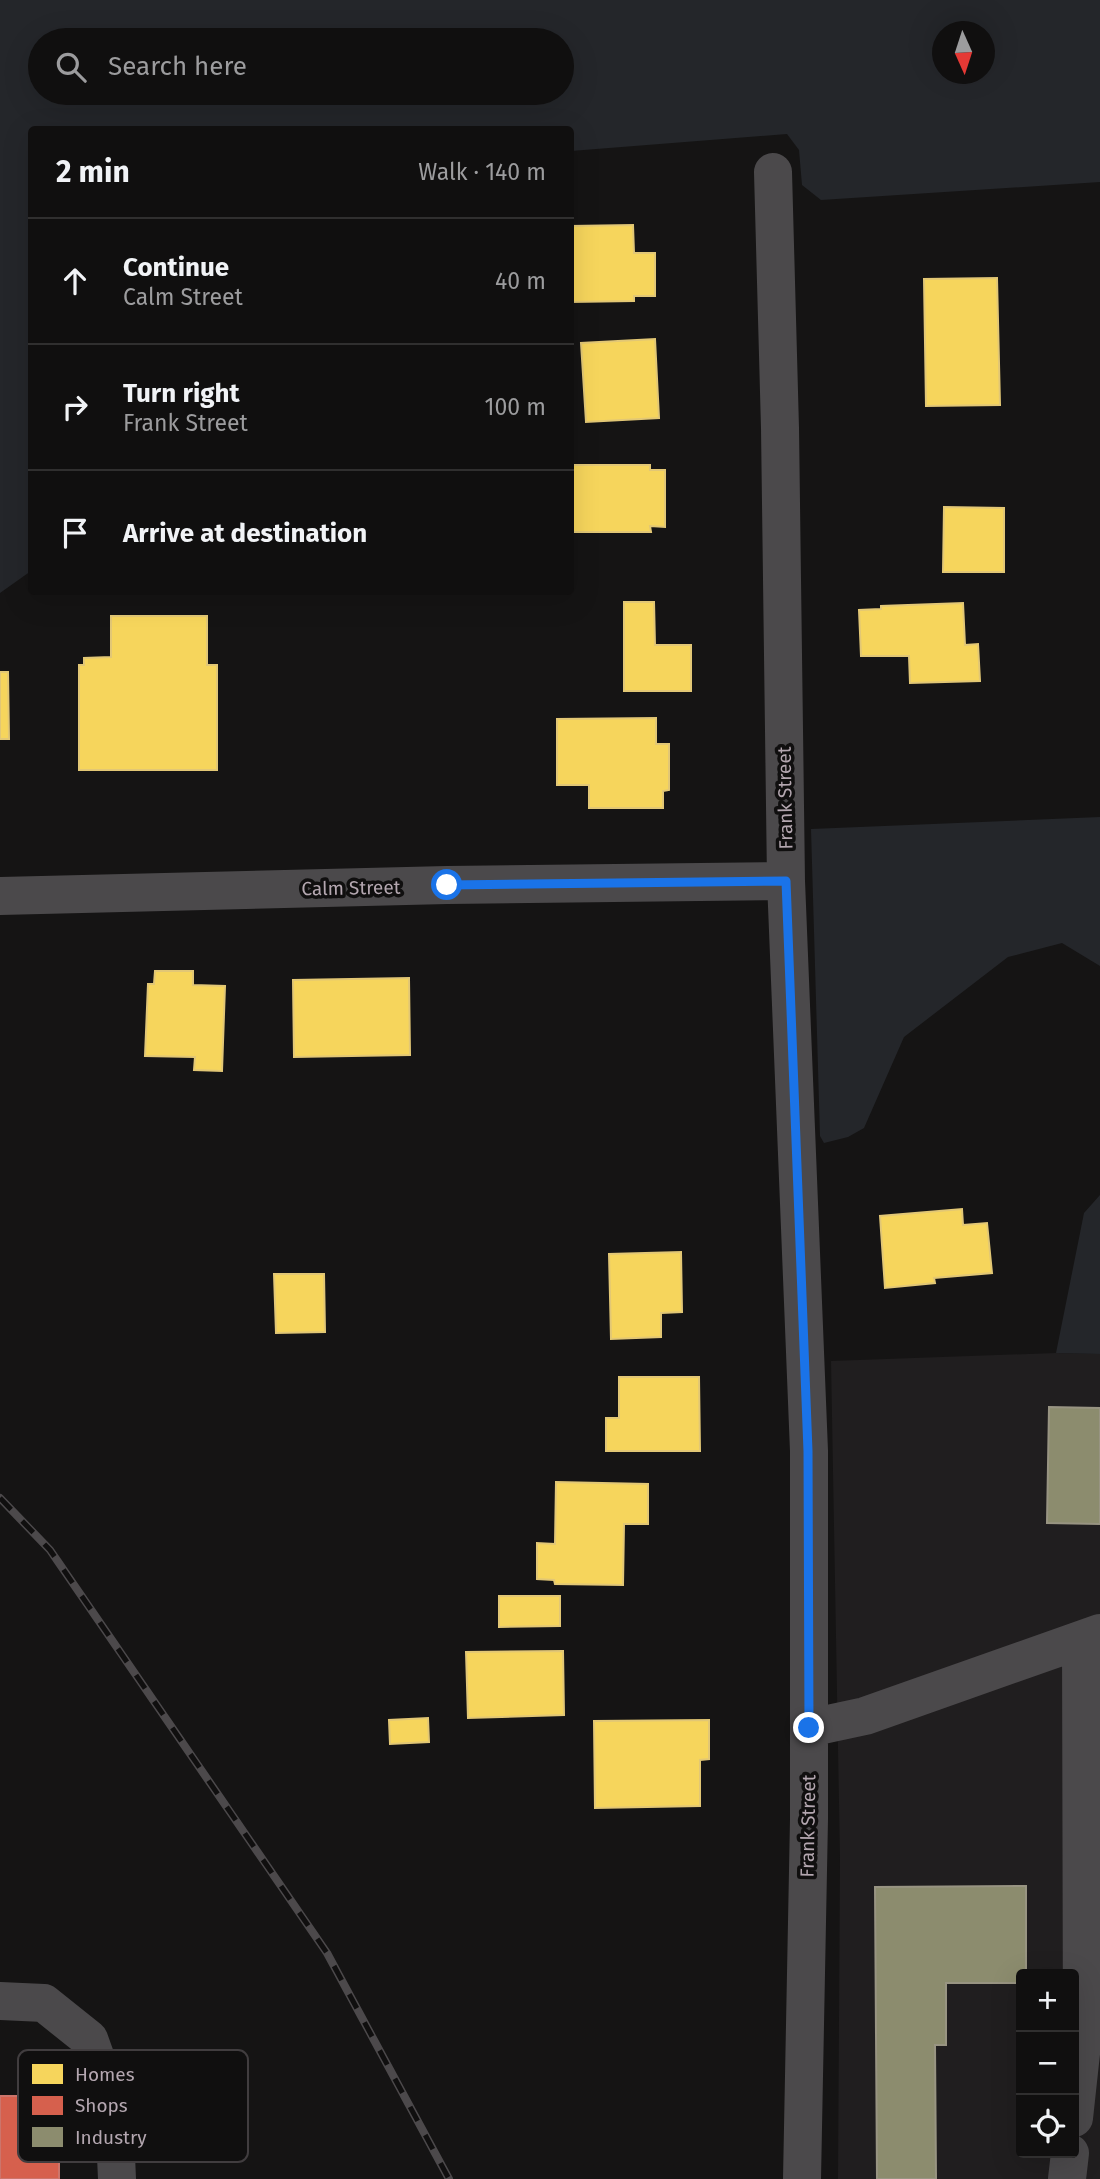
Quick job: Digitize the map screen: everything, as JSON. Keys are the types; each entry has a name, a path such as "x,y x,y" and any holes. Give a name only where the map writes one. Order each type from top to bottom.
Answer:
{"street":[{"name":"Frank Street","path":"773,172 780,428 786,881 808,1451 809,1819 802,2179"},
{"name":"Calm Street","path":"0,897 447,885 786,881"},
{"path":"809,1728 865,1716 1091,1637 1082,2044 1076,2095"},
{"path":"0,2001 44,2003 89,2039 93,2050"},
{"path":"1067,2179 1069,2158"}],"shaded area":[{"path":"0,0 1100,0 1100,182 821,200 802,185 799,150 787,134 574,151 574,126 28,126 28,573 0,593"},
{"path":"1100,817 1100,966 1062,943 1008,957 904,1037 864,1128 848,1137 824,1143 820,1136 811,829"},
{"path":"1100,1195 1100,1354 1056,1353 1084,1213"},
{"path":"1056,1353 1100,1354 1100,2179 838,2179 840,1858 831,1361"}],"building: Homes":[{"path":"633,225 634,253 655,253 655,296 634,296 634,301 574,302 574,226"},
{"path":"997,278 1000,405 926,406 924,279"},
{"path":"655,339 659,418 586,422 581,343"},
{"path":"574,465 650,465 650,470 665,470 665,527 650,526 651,532 574,532"},
{"path":"944,507 1004,508 1004,572 943,572"},
{"path":"624,602 654,602 655,645 691,645 691,691 624,691"},
{"path":"963,603 965,645 978,644 980,681 910,683 909,656 861,656 859,610 881,609 881,606"},
{"path":"111,616 207,616 207,665 217,665 217,770 79,770 79,665 84,665 84,658 111,657"},
{"path":"0,672 8,672 9,739 0,739"},
{"path":"656,718 656,744 669,744 669,790 663,791 663,808 589,808 589,785 557,785 557,719"},
{"path":"155,971 193,971 193,985 225,986 222,1071 194,1070 195,1057 145,1056 148,984 154,984"},
{"path":"409,978 410,1055 294,1057 293,980"},
{"path":"962,1209 963,1225 987,1223 992,1273 934,1278 935,1283 885,1288 880,1216"},
{"path":"681,1252 682,1312 661,1313 661,1337 611,1339 609,1254"},
{"path":"274,1274 324,1274 325,1332 276,1333"},
{"path":"619,1377 699,1377 700,1451 606,1451 606,1418 619,1418"},
{"path":"556,1482 648,1484 648,1524 624,1524 623,1585 555,1584 554,1580 537,1579 537,1543 555,1544"},
{"path":"499,1596 560,1596 560,1626 499,1627"},
{"path":"563,1651 564,1715 468,1718 466,1652"},
{"path":"428,1718 429,1742 390,1744 389,1720"},
{"path":"709,1720 709,1759 700,1760 700,1806 595,1808 594,1721"}],"building: Shops":[{"path":"0,2096 18,2096 18,2162 59,2162 59,2179 0,2179"}],"building: Industry":[{"path":"1049,1407 1100,1408 1100,1524 1047,1523"},
{"path":"1026,1886 1026,1969 1016,1969 1016,1983 946,1983 946,2045 935,2045 936,2179 877,2179 875,1887"}],"railway":[{"path":"0,1498 50,1550 327,1953 449,2179"}],"route":[{"path":"447,885 786,881 808,1451 809,1728"}]}
